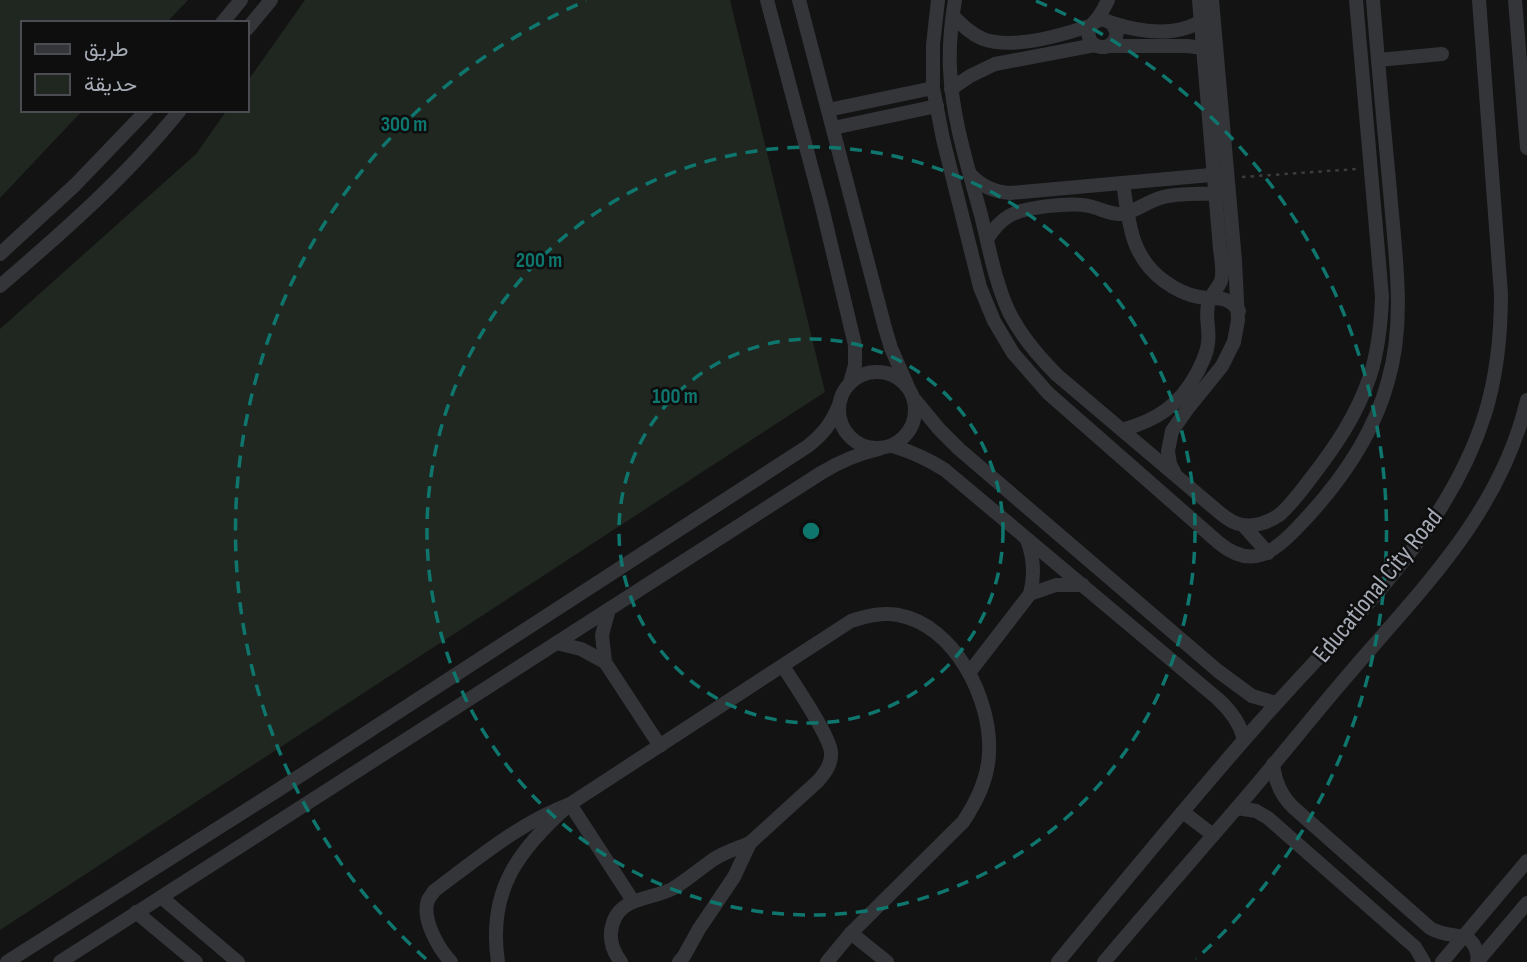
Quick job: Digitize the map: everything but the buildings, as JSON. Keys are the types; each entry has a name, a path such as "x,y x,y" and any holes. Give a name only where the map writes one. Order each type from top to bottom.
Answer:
{"street":[{"path":"224,21 241,0"},
{"path":"248,28 271,0"},
{"path":"7,962 808,446 821,435 832,421 850,383 855,365 855,345 822,206 767,0"},
{"path":"60,962 839,462 858,454 886,448 904,438 912,427 916,414 885,328 799,0"},
{"path":"938,0 933,45 933,88 980,287 1003,337 1024,367 1048,393 1227,550 1247,557 1268,553 1277,548 1300,525 1355,456 1379,408 1395,354 1398,326 1396,270 1373,0"},
{"path":"955,0 949,52 951,89 960,135 1000,289 1021,334 1057,375 1220,513 1234,523 1244,526 1256,525 1278,515 1304,487 1337,443 1361,400 1377,349 1382,297 1356,0"},
{"path":"1102,46 1090,38 1089,34 1108,0"},
{"path":"1176,476 1168,457 1172,431 1222,366 1234,342 1238,316 1210,49 1209,12 1199,0"},
{"name":"Educational City Road","path":"1058,962 1244,739 1384,584 1415,546 1449,496 1463,469 1485,413 1498,354 1501,294 1479,0"},
{"path":"1515,0 1527,148"},
{"path":"953,16 973,33 998,43 1049,37 1102,19 1130,29 1157,32 1183,29 1209,12"},
{"path":"1102,46 1116,39 1116,28 1112,23"},
{"path":"951,89 995,64 1102,46 1187,46 1210,49"},
{"path":"1378,60 1442,54"},
{"path":"828,110 933,88"},
{"path":"1364,106 1382,105"},
{"path":"833,128 937,106"},
{"path":"0,254 75,185 145,112"},
{"path":"0,286 117,180 178,112"},
{"path":"943,139 960,135"},
{"path":"970,174 981,184 1003,192 1123,183 1223,183"},
{"path":"1123,183 1136,247 1146,265 1162,280 1184,293 1207,317 1218,323 1238,316"},
{"path":"987,239 1004,219 1027,209 1082,204 1113,213 1127,213 1161,197 1186,194 1223,183"},
{"path":"1122,430 1154,419 1167,410 1190,386 1207,350 1210,298 1222,276 1223,183"},
{"path":"1184,293 1228,301 1238,316"},
{"path":"1024,367 1036,354"},
{"path":"850,383 864,374 876,372 898,377 939,429 959,449 1218,671 1252,695 1276,703"},
{"name":"Educational City Road","path":"1104,962 1237,808 1463,537 1499,480 1527,400"},
{"path":"839,405 840,419 853,441 866,448 911,452 945,470 1225,705 1242,729 1244,739"},
{"path":"1337,443 1355,456"},
{"path":"1244,526 1268,553"},
{"path":"969,673 1030,594 1033,560 1027,538"},
{"path":"1030,594 1056,585 1083,585"},
{"path":"605,662 603,635 609,609"},
{"path":"498,962 495,940 498,908 508,878 523,850 544,826 570,804 851,621 866,616 899,615 930,628 954,651 969,673 986,715 989,734 987,771 973,806 963,822 851,933 827,962"},
{"path":"556,643 581,649 605,662 660,746"},
{"path":"621,962 611,942 612,925 621,910 633,901 675,887 717,857 750,843 826,772 831,753 824,733 783,666"},
{"path":"1273,764 1282,794 1294,808 1430,928 1470,940 1476,946 1478,962"},
{"path":"570,804 633,901"},
{"path":"451,962 445,956 428,921 426,908 434,891 529,822 570,804"},
{"path":"1237,808 1256,811 1268,818 1415,947 1424,962"},
{"path":"1183,812 1213,835"},
{"path":"679,962 734,877 750,843"},
{"path":"1442,962 1527,861"},
{"path":"161,897 238,962"},
{"path":"1478,962 1527,903"},
{"path":"136,912 196,962"},
{"path":"851,933 887,962"}],"path":[{"path":"1223,183 1371,168"}],"green space":[{"path":"0,0 188,0 168,21 21,21 21,112 81,112 0,198"},
{"path":"305,0 730,0 825,392 0,930 0,329 196,154 226,112 248,112 248,81"}]}
